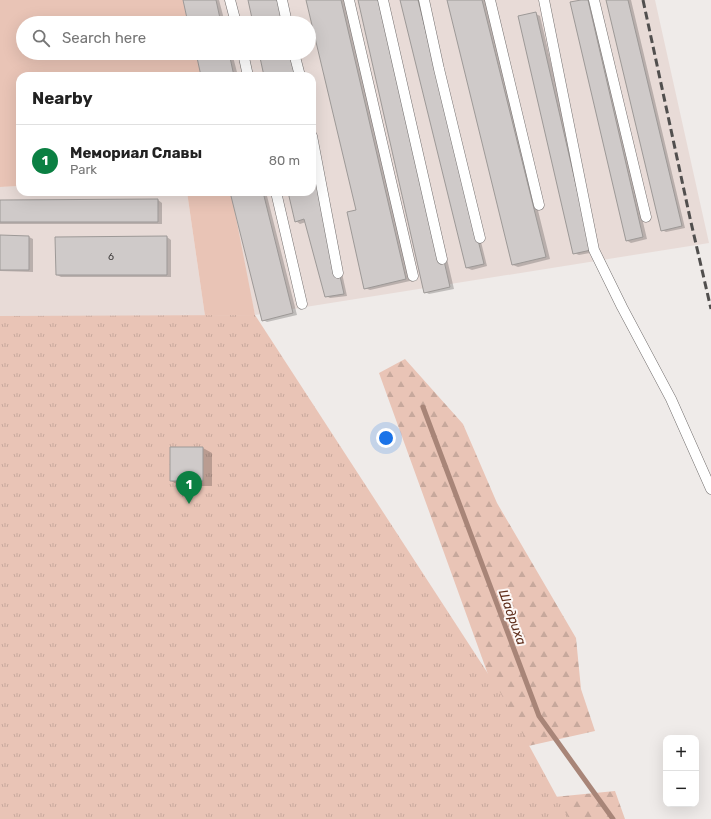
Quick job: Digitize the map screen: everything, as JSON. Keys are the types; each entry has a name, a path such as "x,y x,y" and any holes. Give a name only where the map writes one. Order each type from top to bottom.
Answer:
{"lane":[{"path":"230,0 234,16"},
{"path":"282,0 285,16"},
{"path":"349,0 413,276"},
{"path":"383,0 442,259"},
{"path":"424,0 480,238"},
{"path":"490,0 539,205"},
{"path":"544,0 594,250 622,307 671,399 711,489"},
{"path":"594,0 646,217"},
{"path":"245,60 247,72"},
{"path":"296,60 299,72"},
{"path":"316,157 338,273"},
{"path":"277,196 302,304"}],"shaded area":[{"path":"185,0 655,0 709,243 255,315 228,196 316,196 316,72 201,72 199,60 316,60 316,16 188,16"},
{"path":"16,186 16,196 188,196 205,316 0,316 0,187"}],"green space":[{"path":"0,0 187,0 190,16 16,16 16,60 201,60 203,72 16,72 16,186 0,187"},
{"path":"188,196 232,196 255,315 205,316"},
{"path":"255,315 500,692 569,819 0,819 0,316"},
{"path":"405,359 463,424 497,503 576,638 581,689 595,731 515,749 379,373"},
{"path":"615,791 625,819 550,819 534,799"}],"building":[{"path":"183,0 216,0 219,16 186,16"},
{"path":"248,0 279,0 282,16 251,16"},
{"path":"306,0 341,0 406,279 364,289 347,212 356,210 316,42 316,16 310,16"},
{"path":"358,0 384,0 450,287 424,293"},
{"path":"400,0 418,0 484,264 466,268"},
{"path":"447,0 482,0 546,257 512,265"},
{"path":"588,0 643,237 626,241 570,2"},
{"path":"606,0 628,0 682,226 661,231"},
{"path":"536,12 591,250 573,254 518,16"},
{"path":"198,60 231,60 233,72 200,72"},
{"path":"261,60 292,60 294,72 263,72"},
{"path":"316,169 344,294 325,297 304,219 295,222 289,196 316,196"},
{"path":"231,196 264,196 293,313 262,321"},
{"path":"158,199 158,222 0,222 0,200"},
{"path":"0,235 29,236 29,270 0,270"},
{"path":"167,236 167,275 56,275 55,237"},
{"path":"170,447 203,447 203,481 170,481"}],"waterway":[{"name":"Шадриха","path":"423,407 539,716 613,819"}],"railway":[{"path":"643,0 711,309"}],"place":[{"name":"Мемориал Славы","path":"189,504"}]}
